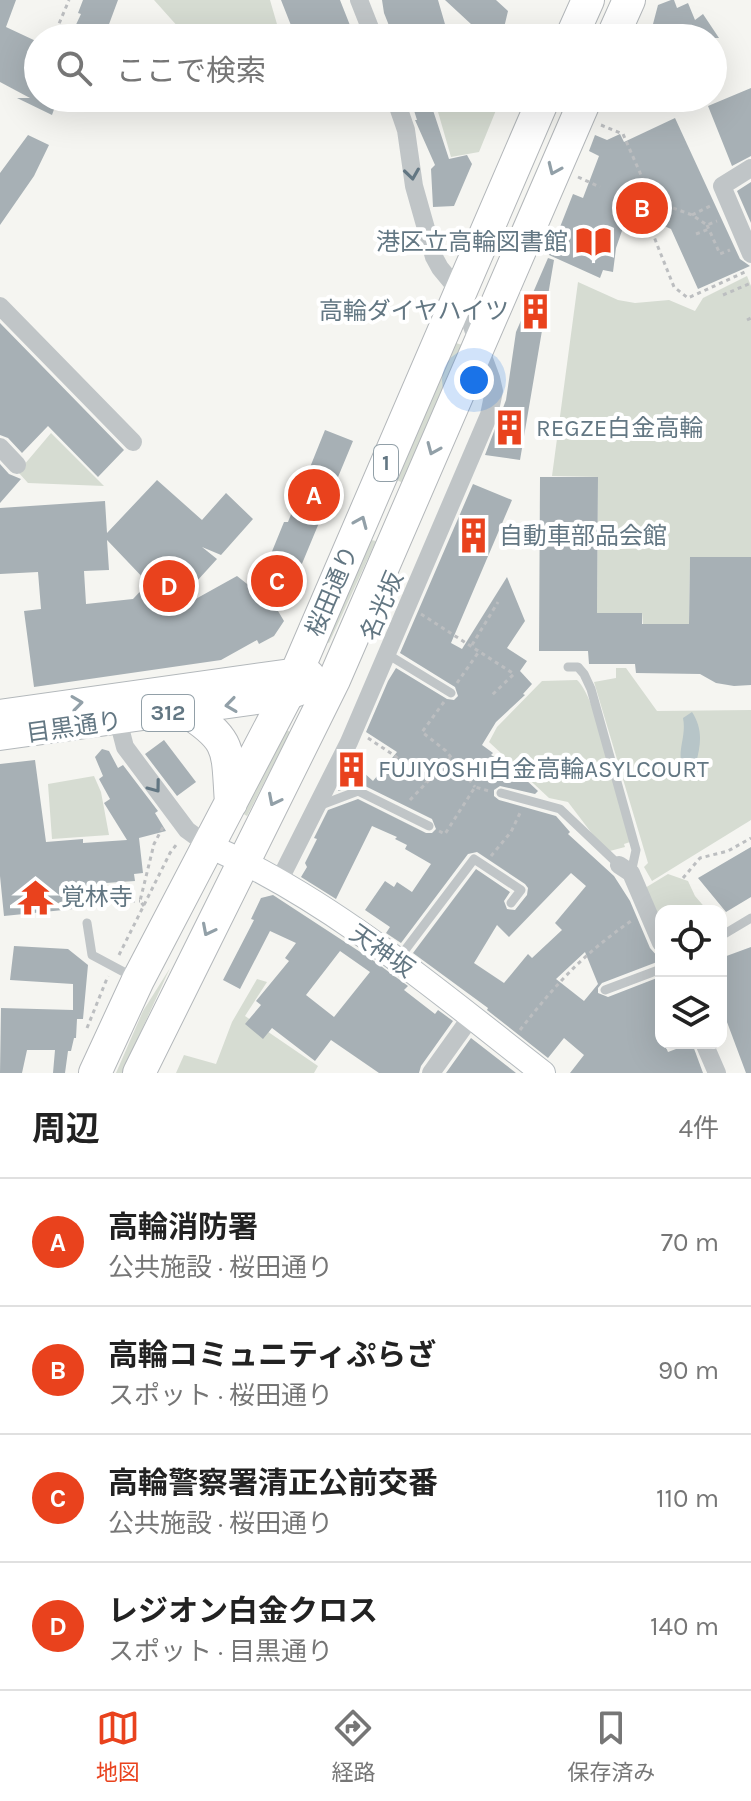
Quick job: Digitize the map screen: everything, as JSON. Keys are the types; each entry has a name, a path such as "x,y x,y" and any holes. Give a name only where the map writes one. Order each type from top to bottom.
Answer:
{"highway":[{"path":"577,24 588,0"},
{"path":"618,24 629,0"},
{"name":"桜田通り","path":"95,1073 138,980 292,684 538,112"},
{"name":"桜田通り","path":"139,1073 334,680 479,341 592,112"},
{"path":"186,711 220,736 226,752 231,803"}],"main road":[{"name":"目黒通り","path":"0,713 334,680"},
{"name":"目黒通り","path":"0,737 186,711 292,684"}],"street":[{"path":"359,0 368,24"},
{"name":"名光坂","path":"279,881 354,730 489,415 494,391 459,291 434,257 414,186 406,130 400,112"},
{"path":"749,262 722,186 751,168"},
{"path":"0,306 133,442"},
{"path":"0,447 17,465"},
{"path":"118,720 125,747 187,830 209,846"},
{"name":"天神坂","path":"209,846 279,881 397,961 543,1073"},
{"path":"625,869 655,929"},
{"path":"431,1073 471,1017"},
{"path":"707,1049 717,1073"}],"lane":[{"path":"387,654 451,693"},
{"path":"501,793 560,809 625,869 636,850 591,689 578,667 568,667"},
{"path":"318,806 358,791 429,826"},
{"path":"397,961 474,859 521,890 511,903"},
{"path":"727,932 751,918"},
{"path":"87,923 92,955 138,980"},
{"path":"605,990 655,971"}],"path":[{"path":"59,24 69,0"},
{"path":"593,112 623,134 648,191 644,211 674,287 688,298 749,262"},
{"path":"577,177 600,187"},
{"path":"692,215 709,207"},
{"path":"673,208 692,215 708,227 720,254 726,252"},
{"path":"696,234 720,219"},
{"path":"723,295 751,283"},
{"path":"472,645 498,602"},
{"path":"408,606 514,674 492,695"},
{"path":"354,730 395,756 426,782"},
{"path":"422,732 475,787 501,793"},
{"path":"395,810 450,758"},
{"path":"429,826 445,834 475,787"},
{"path":"483,865 511,832 526,799"},
{"path":"140,901 154,844 168,817"},
{"path":"683,878 700,858 728,851 751,838"},
{"path":"75,892 112,889 115,902 121,902"},
{"path":"131,901 140,901"},
{"path":"140,901 144,906"},
{"path":"507,1045 560,979 597,945 647,910"}],"shaded area":[{"path":"154,0 270,0 277,24 175,24"},
{"path":"438,112 495,112 479,152 451,157"},
{"path":"747,276 751,286 751,557 690,557 689,624 643,624 642,613 597,613 598,477 552,476 578,282 618,300 635,303 669,300 695,311 703,298"},
{"path":"456,343 462,345 403,483 397,480"},
{"path":"51,433 104,486 28,483 18,472"},
{"path":"371,540 376,541 329,643 325,641"},
{"path":"616,668 626,668 657,711 751,710 751,820 652,881 644,867 648,863 594,682 616,678"},
{"path":"577,680 593,708 630,842 624,844 625,847 606,852 568,802 549,798 489,742 497,727 542,681"},
{"path":"692,712 699,731 699,749 696,763 684,771 681,758 683,718"},
{"path":"285,729 290,732 247,816 242,813"},
{"path":"94,776 101,792 109,835 52,839 48,784"},
{"path":"668,874 688,881 703,905 655,905 655,910 645,888"},
{"path":"170,968 122,1073 116,1073 143,1011"},
{"path":"257,979 267,982 245,1016 318,1066 314,1073 176,1073 184,1055 216,1064 232,1022"}],"building":[{"path":"0,0 16,0 6,27 24,35 24,95 0,82"},
{"path":"83,0 118,0 109,24 76,24 81,14 78,13"},
{"path":"281,0 340,0 349,24 290,24"},
{"path":"382,0 438,0 445,24 388,24"},
{"path":"445,0 496,0 508,11 505,24 471,24"},
{"path":"674,0 677,8 688,3 695,20 703,14 710,24 653,24 658,5"},
{"path":"751,88 751,156 732,166 710,112 727,112 727,98"},
{"path":"414,112 434,112 449,159 467,155 472,164 454,206 433,207 431,169 435,165"},
{"path":"675,118 740,259 750,266 698,289 671,229 639,215 633,225 625,222 616,248 613,272 603,270 600,278 549,255 573,194 583,198 599,156 589,151 595,135 607,140 620,134 624,142"},
{"path":"28,135 49,145 34,176 0,225 0,173"},
{"path":"751,182 751,223 737,191"},
{"path":"548,258 554,260 520,460 485,455 506,400 516,332"},
{"path":"0,323 124,450 98,477 48,426 22,453 8,438 0,435"},
{"path":"325,430 353,441 294,583 264,571 284,522 288,522"},
{"path":"0,464 9,474 21,479 0,503"},
{"path":"540,477 598,477 597,613 642,613 642,624 689,624 690,557 751,557 751,685 716,683 700,674 636,673 635,664 589,664 588,651 539,651"},
{"path":"157,480 202,520 226,493 253,519 221,555 202,547 217,559 165,616 237,576 275,606 284,621 274,636 259,644 257,640 221,660 34,687 24,611 41,609 38,572 0,574 0,508 105,501 107,533","holes":["107,540 148,583 133,599 86,604 84,571 109,570"]},
{"path":"473,484 512,500 451,643 462,649 507,577 525,621 507,648 527,661 520,671 532,684 525,695 496,722 482,745 538,791 535,794 500,786 494,790 494,796 556,816 570,832 568,834 614,876 630,901 655,954 655,963 602,983 598,993 608,997 655,979 655,1049 667,1049 668,1052 694,1049 703,1073 570,1073 584,1055 564,1038 548,1058 488,1008 413,953 476,869 510,892 504,901 507,909 515,910 527,895 525,884 477,852 468,854 401,943 386,933 390,927 365,910 385,881 394,887 397,882 412,892 431,864 405,849 407,845 395,839 397,837 372,826 336,899 301,877 317,839 314,838 328,810 358,799 426,833 436,829 432,819 361,784 338,791 352,762 373,781 397,752 366,732 396,668 447,699 454,700 458,696 455,687 400,653","holes":["571,873 586,886 555,923 562,930 532,958 528,954 504,983 474,963 497,925 509,937","585,952 598,984 584,1001 556,979"]},
{"path":"164,740 196,782 177,796 145,754"},
{"path":"102,749 109,751 118,768 123,765 158,811 155,813 166,831 139,838 143,873 134,874 135,881 91,884 93,907 4,916 0,876 0,764 35,760 46,842 127,840 104,803 110,799 99,779 103,776 95,757"},
{"path":"751,847 751,897 727,911 727,905 720,905 698,878"},
{"path":"273,895 374,961 408,986 404,990 435,1014 438,1010 453,1021 419,1073 379,1073 331,1040 315,1061 272,1028 263,1039 245,1024 261,1005 256,1001 289,961 285,958 296,943 270,931 240,989 223,980 254,920 251,919 261,898","holes":["340,951 370,972 334,1017 306,995"]},
{"path":"14,946 68,949 88,965 83,1019 77,1019 76,1038 71,1051 68,1051 65,1073 53,1073 55,1050 27,1050 22,1073 0,1073 1,1008 73,1010 73,984 10,980"},
{"path":"751,947 751,1073 746,1073 727,1022 727,956"},
{"path":"471,1038 516,1073 446,1073"}],"place":[{"name":"高輪コミュニティぷらざ","path":"642,208"},
{"name":"港区立高輪図書館","path":"594,242"},
{"name":"高輪ダイヤハイツ","path":"535,311"},
{"name":"REGZE白金高輪","path":"510,428"},
{"name":"高輪消防署","path":"314,495"},
{"name":"自動車部品会館","path":"473,536"},
{"name":"高輪警察署清正公前交番","path":"277,581"},
{"name":"レジオン白金クロス","path":"169,586"},
{"name":"FUJIYOSHI白金高輪ASYLCOURT","path":"352,769"},
{"name":"覚林寺","path":"35,897"}]}
